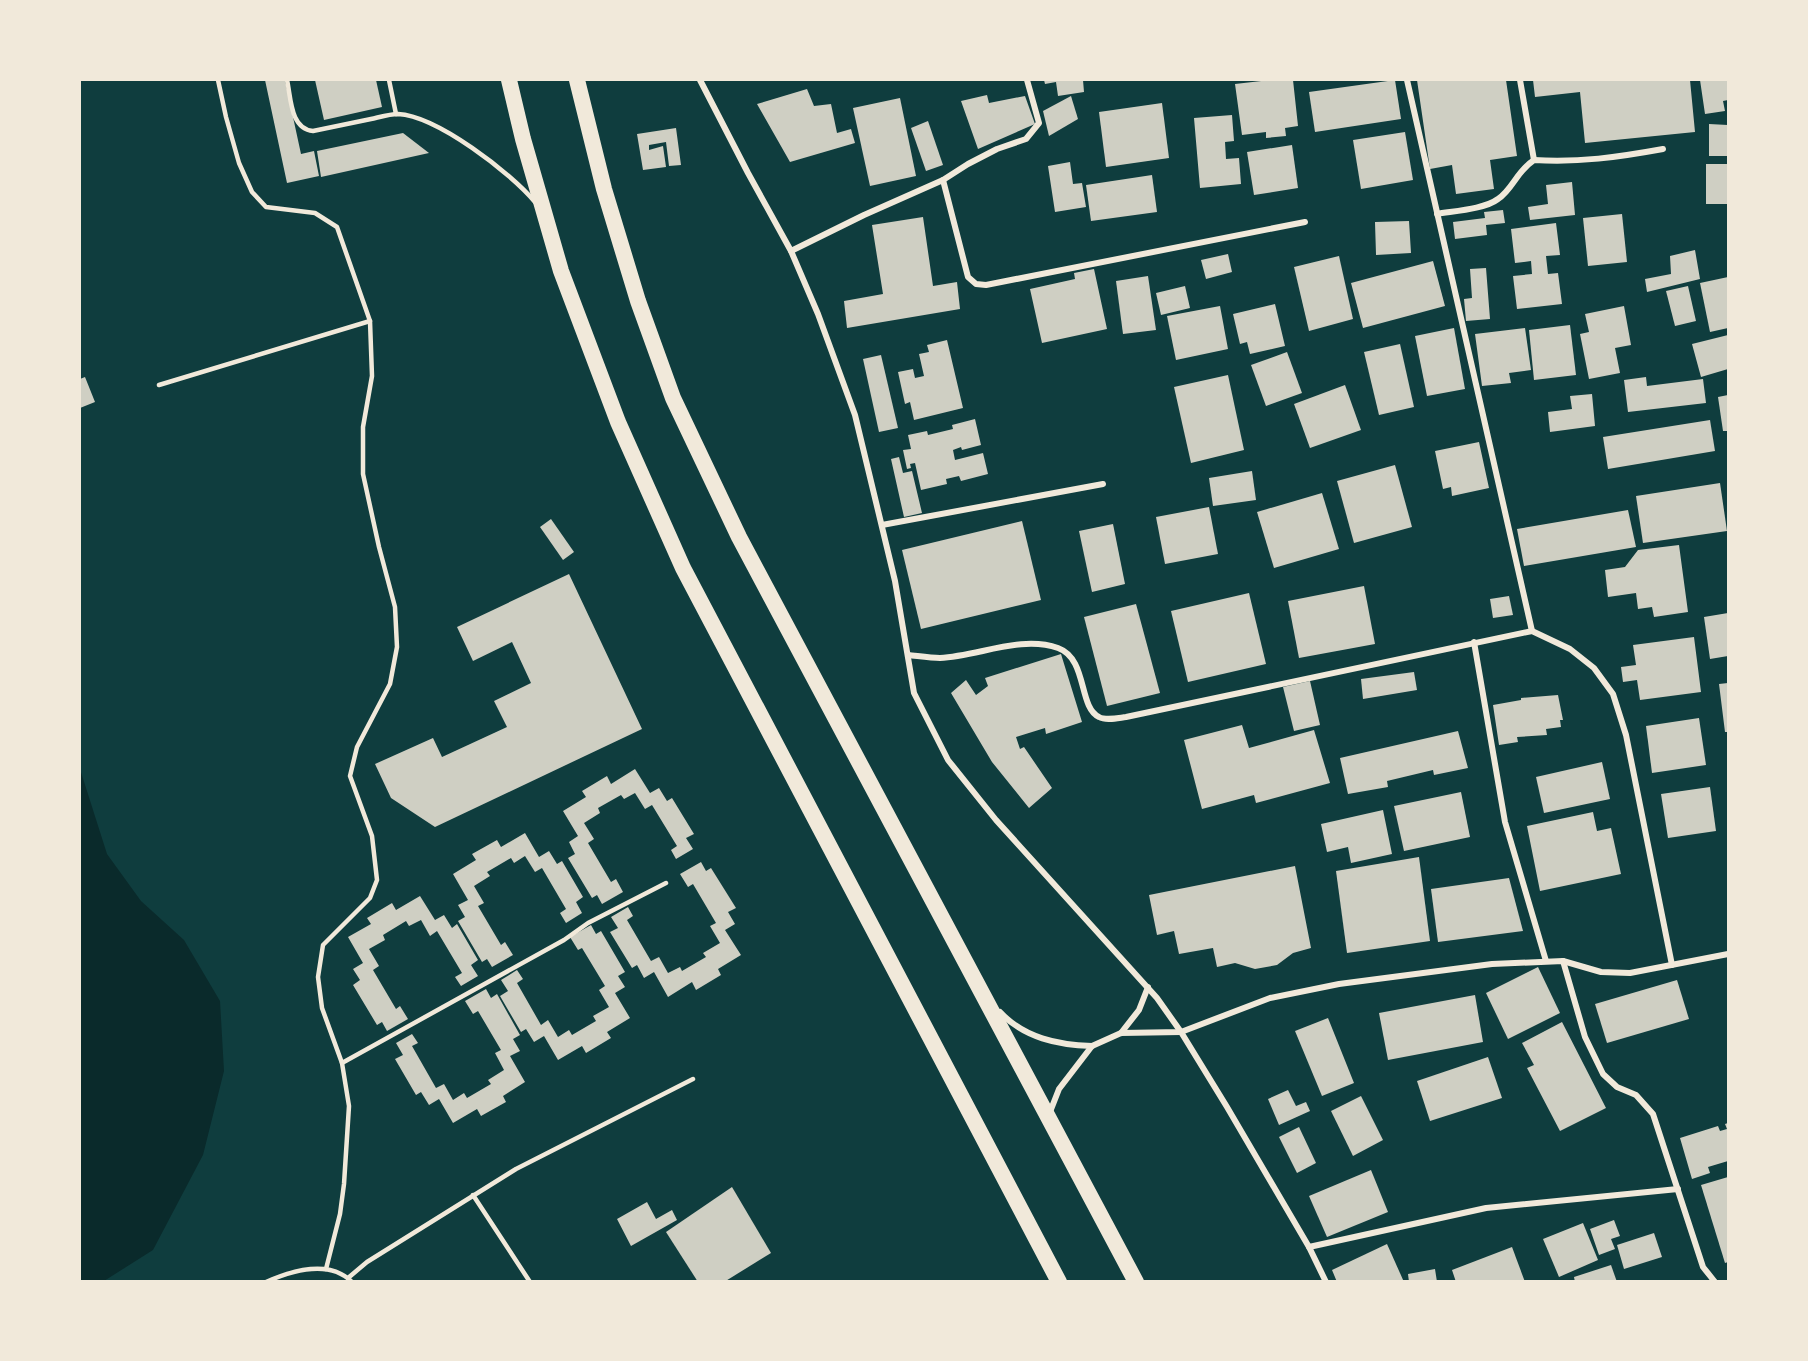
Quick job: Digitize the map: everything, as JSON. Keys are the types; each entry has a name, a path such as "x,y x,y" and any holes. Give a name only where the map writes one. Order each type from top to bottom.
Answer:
{"highway":[{"path":"509,80 561,271 618,422 683,568 1059,1281"},
{"path":"577,80 604,189 638,301 673,398 739,537 1136,1281"}],"street":[{"path":"700,80 791,251 818,314 855,415 895,581 914,693 948,760 996,820 1148,987 1181,1032 1309,1247 1326,1281"},
{"path":"791,251 943,180 987,154 1026,139 1039,123 1027,80"},
{"path":"1407,80 1532,631"},
{"path":"1520,80 1534,160"},
{"path":"1437,214 1497,201 1514,182 1521,170 1534,160 1562,162 1602,160 1663,149"},
{"path":"943,180 969,277 976,284 986,285 1305,222"},
{"path":"882,525 1103,484"},
{"path":"908,655 940,658 1031,643 1059,648 1068,654 1077,665 1092,711 1098,717 1107,719 1126,717 1532,631 1570,649 1594,668 1613,694 1626,735 1672,965"},
{"path":"1474,642 1505,822 1546,961"},
{"path":"1048,1117 1059,1089 1092,1046 1121,1033 1181,1032 1270,998 1339,984 1492,964 1563,961 1601,972 1630,973 1728,954"},
{"path":"1563,961 1585,1036 1603,1074 1617,1087 1636,1095 1653,1114 1703,1267 1715,1281"},
{"path":"1121,1033 1139,1010 1148,987"},
{"path":"987,999 1004,1017 1023,1030 1057,1043 1092,1046"},
{"path":"1309,1247 1486,1208 1678,1189"}],"lane":[{"path":"218,80 238,164 252,192 266,207 315,213 337,227 370,321 372,376 363,427 363,474 395,607 397,647 390,684 357,747 350,776 372,836 377,880 370,898 323,945 318,977 322,1008 342,1063 349,1106 340,1214 326,1269"},
{"path":"287,80 298,125 308,130 396,114 412,116 459,140 487,158 513,179 545,215"},
{"path":"389,80 396,114"},
{"path":"159,385 370,321"},
{"path":"342,1063 564,940 588,923 666,883"},
{"path":"266,1281 295,1270 326,1269 350,1280 367,1262 516,1169 693,1079"},
{"path":"473,1196 530,1281"}],"water":[{"path":"80,769 107,854 141,901 184,940 220,1001 224,1071 203,1155 153,1250 104,1281 80,1281"}],"building":[{"path":"265,80 285,80 301,154 314,151 319,176 287,183"},
{"path":"315,80 376,80 382,107 324,120"},
{"path":"1044,80 1083,80 1084,92 1058,96 1056,82 1045,84"},
{"path":"1293,80 1298,126 1285,128 1286,136 1266,138 1266,132 1242,135 1235,84"},
{"path":"1395,80 1401,119 1315,132 1309,92"},
{"path":"1417,80 1506,80 1517,156 1490,160 1494,189 1456,194 1452,165 1430,169"},
{"path":"1533,80 1690,80 1695,132 1585,143 1580,92 1535,97"},
{"path":"1700,80 1728,80 1728,100 1723,101 1725,111 1705,114"},
{"path":"807,89 814,106 831,104 837,133 851,129 855,143 790,162 757,104"},
{"path":"987,95 989,103 1025,96 1035,124 978,149 961,101"},
{"path":"1071,96 1078,119 1049,136 1043,111"},
{"path":"900,98 916,176 870,186 853,108"},
{"path":"1162,103 1169,158 1106,167 1099,112"},
{"path":"1232,115 1234,141 1225,142 1226,159 1239,158 1241,184 1200,188 1194,118"},
{"path":"928,121 943,165 926,171 911,128"},
{"path":"1709,124 1728,125 1728,156 1709,156"},
{"path":"676,128 681,165 669,166 666,142 649,145 649,150 663,146 666,167 643,170 637,134"},
{"path":"1405,132 1413,180 1361,189 1353,140"},
{"path":"403,133 429,153 321,177 317,151"},
{"path":"1292,145 1298,188 1254,195 1247,152"},
{"path":"1070,162 1073,184 1082,183 1086,207 1055,212 1048,166"},
{"path":"1706,164 1728,164 1728,204 1706,204"},
{"path":"1152,175 1157,212 1091,221 1086,185"},
{"path":"1572,182 1575,215 1530,220 1528,207 1548,204 1546,185"},
{"path":"1503,210 1505,223 1486,225 1487,235 1455,239 1453,222 1485,218 1484,212"},
{"path":"1622,214 1627,262 1588,266 1583,218"},
{"path":"923,217 933,286 957,282 960,309 847,328 844,301 883,294 872,225"},
{"path":"1409,221 1411,253 1376,255 1375,222"},
{"path":"1556,223 1560,255 1546,256 1548,274 1558,273 1562,304 1517,309 1513,276 1532,274 1531,261 1515,263 1511,229"},
{"path":"1695,250 1700,279 1647,292 1645,279 1671,274 1670,256"},
{"path":"1228,254 1232,272 1206,279 1201,260"},
{"path":"1339,256 1353,319 1309,331 1294,267"},
{"path":"1433,261 1445,306 1363,328 1351,283"},
{"path":"1486,268 1490,319 1466,321 1464,299 1472,298 1470,269"},
{"path":"1094,269 1107,329 1042,343 1030,289 1075,279 1074,273"},
{"path":"1148,276 1156,330 1123,334 1116,281"},
{"path":"1728,277 1728,328 1710,332 1700,283"},
{"path":"1185,286 1190,308 1161,315 1156,293"},
{"path":"1688,286 1696,321 1675,326 1666,291"},
{"path":"1275,304 1285,346 1250,354 1247,342 1240,344 1233,314"},
{"path":"1220,306 1228,349 1176,360 1167,316"},
{"path":"1624,306 1631,345 1615,348 1620,373 1589,379 1580,334 1589,332 1585,314"},
{"path":"1570,325 1576,375 1534,380 1529,330"},
{"path":"1454,328 1465,389 1427,396 1415,336"},
{"path":"1525,328 1531,370 1509,373 1511,383 1482,386 1475,334"},
{"path":"1728,335 1728,369 1701,377 1692,344"},
{"path":"947,340 963,408 914,420 910,402 905,404 898,372 913,369 915,378 924,376 919,354 929,352 927,345"},
{"path":"1400,344 1414,407 1379,415 1364,352"},
{"path":"1287,352 1302,393 1266,406 1251,365"},
{"path":"881,355 898,428 879,432 863,359"},
{"path":"1228,375 1244,450 1191,463 1174,387"},
{"path":"85,377 95,402 80,408 80,379"},
{"path":"1646,377 1647,386 1703,379 1706,403 1628,412 1624,380"},
{"path":"1345,385 1361,430 1310,448 1294,404"},
{"path":"1592,394 1595,426 1550,432 1548,412 1572,409 1570,396"},
{"path":"1728,395 1728,431 1723,431 1718,397"},
{"path":"975,419 981,445 953,450 955,460 983,453 988,474 961,481 959,476 946,479 947,484 921,490 915,463 910,464 911,468 907,469 903,450 911,449 908,435 927,431 928,435 953,429 952,425"},
{"path":"1710,420 1715,451 1608,469 1603,437"},
{"path":"1479,442 1489,488 1452,496 1451,487 1443,489 1435,451"},
{"path":"899,457 903,473 912,471 922,513 904,517 891,459"},
{"path":"1395,465 1412,527 1354,543 1337,481"},
{"path":"1252,471 1256,500 1213,506 1209,478"},
{"path":"1720,483 1727,531 1643,543 1636,496"},
{"path":"1322,493 1339,549 1274,568 1257,512"},
{"path":"1209,507 1218,554 1165,564 1156,517"},
{"path":"1628,510 1636,547 1524,566 1517,529"},
{"path":"551,519 574,552 563,560 540,527"},
{"path":"1022,521 1041,600 921,629 902,550"},
{"path":"1113,524 1125,584 1092,592 1079,531"},
{"path":"1679,545 1688,612 1654,617 1652,607 1638,609 1636,593 1608,597 1605,570 1625,567 1638,550"},
{"path":"569,574 642,729 435,827 391,798 375,764 433,738 442,757 507,727 494,701 531,683 512,642 473,661 457,627"},
{"path":"1364,586 1375,644 1299,658 1288,601"},
{"path":"1249,593 1266,664 1188,682 1171,611"},
{"path":"1509,596 1513,615 1493,618 1490,599"},
{"path":"1136,604 1160,693 1107,706 1084,617"},
{"path":"1728,613 1728,656 1710,659 1704,617"},
{"path":"1694,637 1701,692 1640,700 1637,680 1623,682 1621,667 1636,665 1633,645"},
{"path":"1061,654 1082,722 1046,734 1045,728 1016,737 1020,749 1024,747 1052,788 1029,808 992,762 951,693 966,680 976,695 988,686 985,678"},
{"path":"1414,672 1417,690 1363,699 1361,679"},
{"path":"1310,681 1320,725 1294,731 1283,687"},
{"path":"1728,683 1728,732 1725,732 1719,684"},
{"path":"1558,695 1563,720 1560,720 1561,727 1546,729 1547,735 1517,737 1518,742 1499,745 1493,705 1521,700 1521,698"},
{"path":"1699,718 1706,765 1652,773 1646,726"},
{"path":"1242,725 1249,748 1314,730 1330,783 1256,803 1254,795 1202,809 1184,740"},
{"path":"1458,731 1468,768 1434,775 1433,770 1387,781 1388,787 1348,794 1340,758"},
{"path":"1602,762 1610,799 1544,813 1536,777"},
{"path":"635,769 650,793 659,788 667,801 672,798 694,834 686,838 693,849 676,859 671,850 677,846 652,805 645,809 635,793 624,799 621,795 598,808 600,813 584,823 594,839 588,843 611,882 616,879 623,892 602,904 597,895 592,898 568,858 575,854 569,842 578,836 563,811 586,797 582,791 607,776 611,784"},
{"path":"1710,787 1716,831 1668,838 1661,794"},
{"path":"1461,792 1470,837 1404,851 1394,806"},
{"path":"1383,810 1392,854 1351,863 1348,847 1327,852 1321,824"},
{"path":"1593,812 1597,831 1611,828 1621,874 1540,891 1527,826"},
{"path":"525,833 539,857 549,851 557,864 562,861 583,897 576,902 582,913 566,923 560,913 566,909 542,868 535,872 525,856 514,863 511,858 487,872 490,876 474,886 484,903 478,906 501,945 505,942 513,955 492,967 487,959 482,962 458,921 465,917 458,905 468,900 453,874 476,860 472,854 497,840 501,847"},
{"path":"1419,857 1430,941 1347,953 1336,871"},
{"path":"701,862 706,871 711,868 736,908 728,912 735,924 725,930 741,955 718,969 721,975 696,990 692,982 668,997 654,972 644,978 637,965 632,968 610,932 618,928 611,917 628,907 633,916 627,920 651,961 659,957 668,973 680,967 682,971 706,957 703,953 720,943 710,926 716,923 693,884 688,887 680,874"},
{"path":"1295,866 1311,948 1293,953 1277,965 1255,969 1235,963 1217,967 1213,948 1179,954 1174,931 1157,935 1149,895"},
{"path":"1509,878 1523,931 1438,942 1431,889"},
{"path":"420,896 435,920 444,915 452,928 457,924 478,960 471,965 478,976 461,986 455,977 462,973 437,931 430,936 421,920 409,926 406,921 383,935 385,940 369,949 379,966 373,970 396,1009 400,1006 408,1019 387,1031 382,1022 377,1025 353,985 360,980 353,969 363,963 348,937 371,924 367,918 392,903 396,910"},
{"path":"591,925 596,934 601,931 625,972 618,976 625,987 615,993 630,1018 607,1032 611,1038 586,1053 582,1046 558,1060 544,1036 534,1042 526,1029 521,1032 500,996 508,991 501,980 517,970 523,979 517,983 541,1025 548,1020 558,1037 569,1030 572,1035 596,1021 593,1016 609,1007 599,990 605,986 582,948 578,950 570,937"},
{"path":"1538,967 1560,1013 1508,1039 1486,993"},
{"path":"1677,980 1689,1019 1607,1043 1595,1004"},
{"path":"486,989 491,998 497,994 520,1035 513,1039 520,1051 510,1056 525,1082 503,1096 506,1102 481,1116 477,1109 453,1123 439,1099 429,1105 421,1092 416,1095 395,1059 403,1055 396,1043 412,1034 418,1043 412,1046 436,1088 444,1084 453,1100 464,1093 467,1098 491,1084 488,1080 504,1070 495,1053 501,1050 478,1011 473,1014 465,1001"},
{"path":"1475,995 1483,1042 1388,1060 1379,1013"},
{"path":"1328,1018 1354,1083 1322,1096 1295,1031"},
{"path":"1562,1022 1606,1108 1560,1131 1527,1068 1534,1065 1522,1043"},
{"path":"1488,1057 1502,1098 1430,1121 1417,1081"},
{"path":"1288,1090 1296,1106 1306,1102 1310,1111 1279,1125 1268,1099"},
{"path":"1361,1096 1383,1140 1353,1156 1331,1111"},
{"path":"1728,1123 1728,1161 1708,1167 1710,1173 1692,1179 1680,1138 1718,1126 1720,1131 1727,1129 1725,1124"},
{"path":"1299,1127 1316,1163 1297,1173 1279,1137"},
{"path":"1371,1170 1388,1212 1327,1237 1309,1196"},
{"path":"1728,1177 1728,1262 1725,1263 1701,1185"},
{"path":"732,1187 771,1253 724,1282 698,1282 666,1232"},
{"path":"647,1202 656,1219 672,1210 677,1220 631,1246 617,1219"},
{"path":"1614,1220 1620,1236 1611,1239 1615,1249 1599,1255 1590,1229"},
{"path":"1583,1223 1598,1260 1559,1277 1543,1239"},
{"path":"1654,1233 1662,1257 1624,1269 1617,1245"},
{"path":"1387,1244 1404,1282 1337,1282 1332,1270"},
{"path":"1512,1247 1525,1282 1456,1282 1452,1270"},
{"path":"1611,1265 1617,1282 1575,1282 1574,1277"},
{"path":"1435,1269 1437,1282 1409,1282 1408,1274"}]}
